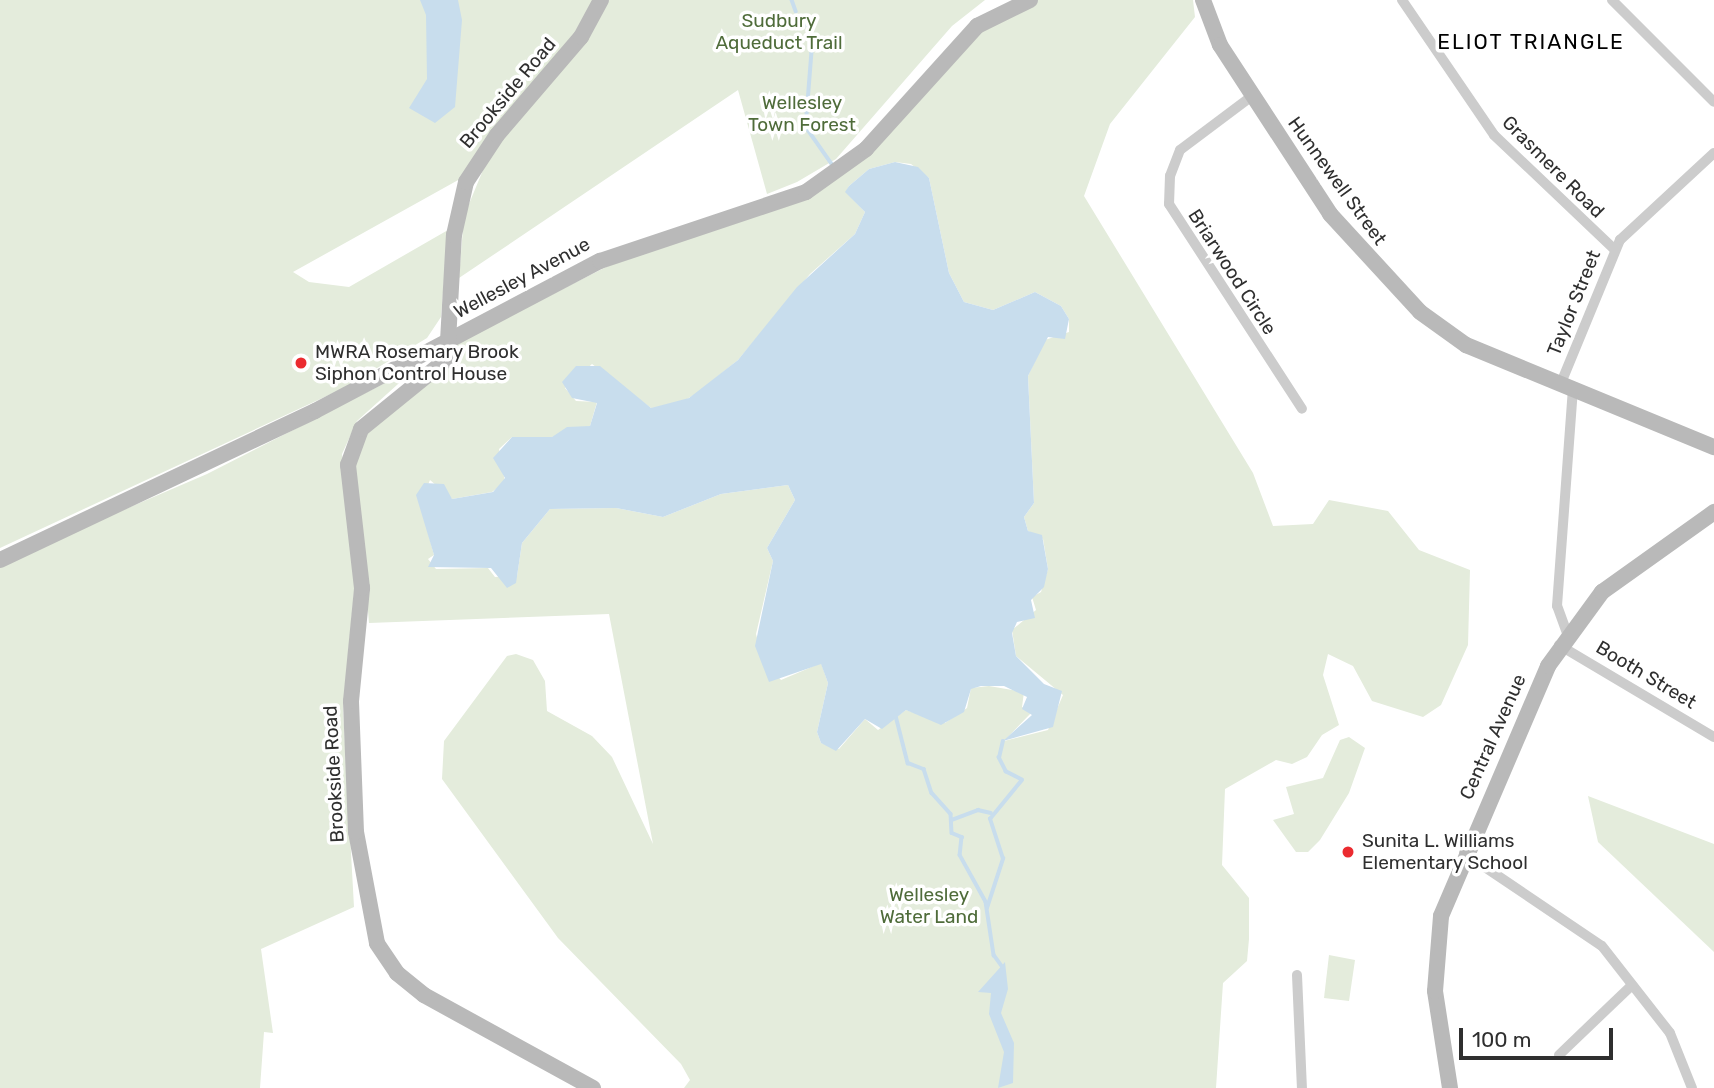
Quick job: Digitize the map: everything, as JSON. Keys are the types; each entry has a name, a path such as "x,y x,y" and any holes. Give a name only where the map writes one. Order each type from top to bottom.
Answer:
{"main road":[{"name":"Brookside Road","path":"593,1088 409,984 377,943 364,895 351,712 362,588 348,460 364,426 430,376 447,342 455,225 466,182 490,144 581,37 601,0"},
{"name":"Wellesley Avenue","path":"0,560 197,470 611,256 816,186 887,129 977,26 1030,0"},
{"name":"Hunnewell Street","path":"1203,0 1211,31 1252,96 1343,231 1399,292 1466,345 1714,447"},
{"name":"Central Avenue","path":"1450,1088 1436,1004 1435,956 1445,903 1464,853 1563,639 1618,579 1714,512"}],"street":[{"name":"Grasmere Road","path":"1402,0 1494,135 1614,249"},
{"path":"1612,0 1714,102"},
{"name":"Briarwood Circle","path":"1252,96 1181,150 1170,176 1169,204 1302,410"},
{"name":"Taylor Street","path":"1563,639 1557,603 1567,385 1614,249 1637,219 1714,153"},
{"name":"Booth Street","path":"1563,639 1714,737"},
{"path":"1464,853 1580,928 1670,1033 1692,1088"},
{"path":"1297,975 1302,1088"},
{"path":"1559,1055 1631,986"}],"green space":[{"path":"0,0 594,0 569,42 492,131 460,179 293,272 309,282 349,287 448,230 441,317 427,338 344,388 0,548"},
{"path":"609,0 985,0 952,26 836,159 797,182 767,194 738,90 459,278 464,216 488,158"},
{"name":"Wellesley Water Land","path":"1028,0 1193,0 1195,17 1110,124 1084,196 1253,473 1273,526 1313,524 1329,500 1388,511 1419,550 1470,570 1468,645 1441,705 1423,717 1372,701 1353,666 1328,654 1323,675 1339,725 1322,735 1307,757 1292,764 1276,760 1225,789 1222,865 1249,898 1249,939 1247,961 1223,983 1216,1088 684,1088 690,1080 681,1064 558,938 442,779 444,741 507,656 516,654 533,660 545,681 547,711 592,736 612,757 653,844 609,614 369,623 355,460 365,434 452,345 614,263 839,172 959,43","holes":["895,162 911,164 929,178 949,273 964,302 993,310 1035,292 1061,306 1069,319 1069,332 1045,340 1028,376 1034,503 1024,517 1028,531 1043,539 1048,569 1041,592 1032,597 1036,610 1012,630 1016,656 1063,695 1048,730 1004,741 1032,712 1022,707 1024,692 989,686 971,688 967,708 945,723 906,710 878,730 865,719 839,749 821,743 817,732 828,683 821,663 781,680 762,658 756,634 773,561 767,548 795,500 788,485 721,494 663,517 616,508 550,509 522,543 517,576 495,577 488,568 436,569 428,559 434,555 420,503 430,480 452,499 492,492 505,482 499,449 512,437 552,437 590,426 597,402 576,401 565,388 592,364 651,408 674,407 697,393 738,360 810,274 855,234 865,212 846,192 849,186 869,169"]},
{"path":"418,366 357,421 342,454 355,582 343,708 354,907 261,949 273,1033 264,1032 260,1088 0,1088 0,563 207,474"},
{"path":"1349,737 1365,748 1349,793 1320,840 1308,852 1296,852 1273,820 1294,814 1286,787 1323,778 1340,740"},
{"path":"1588,796 1714,844 1714,952 1598,842"},
{"path":"1329,955 1355,960 1349,1001 1324,998"}],"water":[{"path":"420,0 458,0 462,20 455,107 435,123 409,108 427,79 426,15"},
{"path":"895,162 918,167 929,178 949,273 964,302 993,310 1035,292 1061,306 1069,319 1065,339 1048,337 1028,376 1034,503 1024,517 1028,531 1042,535 1048,569 1044,587 1031,600 1035,618 1017,622 1012,633 1016,656 1044,684 1062,691 1053,727 1003,741 1032,715 1022,709 1027,697 1004,686 981,686 971,689 964,712 941,725 906,710 882,729 865,719 836,751 821,743 817,732 828,683 821,664 769,682 755,646 773,561 767,548 795,500 788,485 721,494 663,517 616,508 550,509 522,543 516,583 507,588 491,568 428,567 434,555 416,495 424,483 444,484 452,499 493,492 505,478 493,458 512,437 552,437 567,427 590,426 597,403 572,398 562,382 576,366 600,366 651,408 689,398 738,360 797,287 855,234 865,212 845,192 849,186 869,169"},
{"path":"1005,962 1008,989 1001,1013 1014,1043 1013,1083 998,1088 1004,1052 989,1014 991,993 978,992"}],"waterway":[{"path":"792,0 796,11"},
{"path":"807,24 813,39 806,127 832,164"},
{"path":"896,716 908,763 924,769 932,793 951,814 952,833 962,837 960,855 986,902 994,955 1002,966"},
{"path":"987,908 1003,859 990,819 1022,780 1006,772 999,758 1003,741"},
{"path":"952,820 978,810 991,813"}],"place":[{"name":"MWRA Rosemary Brook Siphon Control House","path":"301,363"},
{"name":"Sunita L. Williams Elementary School","path":"1348,852"}],"district":[{"name":"ELIOT TRIANGLE","path":"1531,42"}],"park label":[{"name":"Sudbury Aqueduct Trail","path":"779,32"},
{"name":"Wellesley Town Forest","path":"802,114"}]}
